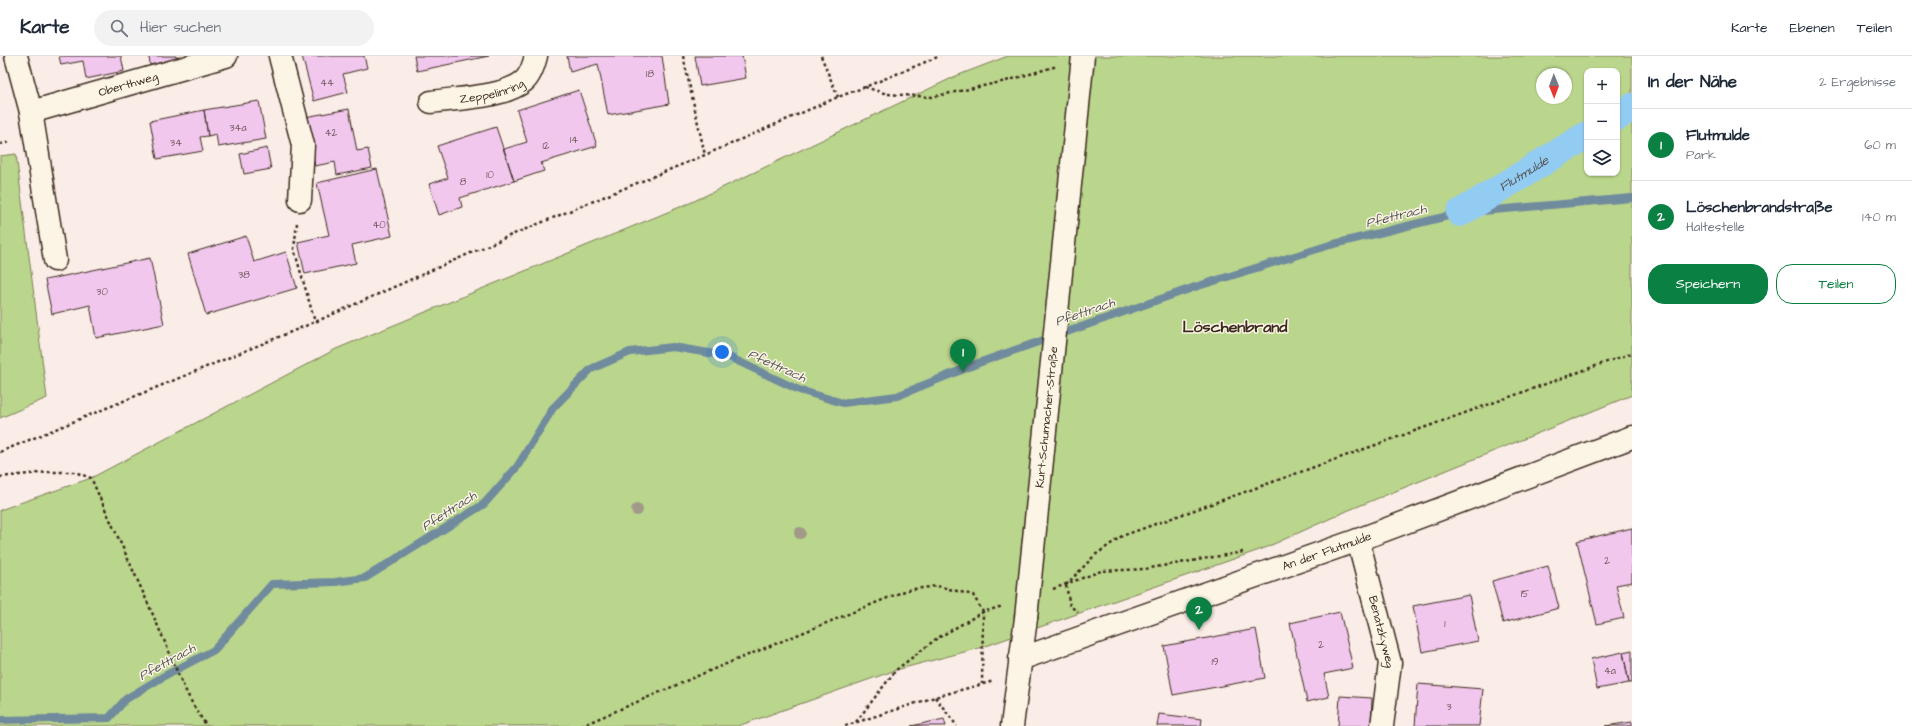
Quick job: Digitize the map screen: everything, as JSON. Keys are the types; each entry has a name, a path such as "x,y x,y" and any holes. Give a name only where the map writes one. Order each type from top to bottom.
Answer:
{"street":[{"path":"16,56 31,112 55,260"},
{"name":"Oberthweg","path":"31,112 226,56"},
{"path":"280,56 303,145 300,200"},
{"name":"Zeppelinring","path":"430,102 497,92 512,87 525,80 533,67 536,56"},
{"name":"Kurt-Schumacher-Straße","path":"1012,726 1026,618 1082,56"},
{"name":"An der Flutmulde","path":"1020,659 1358,540 1632,437"},
{"name":"Benatzkyweg","path":"1358,540 1390,663 1382,726"}],"path":[{"path":"683,56 704,155"},
{"path":"821,56 838,97"},
{"path":"0,452 315,322 509,236 704,155 838,97 940,56"},
{"path":"865,87 887,94 932,97 1006,81 1059,65"},
{"path":"294,249 315,322"},
{"path":"1250,551 1145,569 1101,571 1066,585 1095,555 1122,536 1632,353"},
{"path":"0,477 76,472 91,478 171,656 183,688 196,712 207,726"},
{"path":"581,726 709,671 907,590 937,586 973,595 983,612 982,684"},
{"path":"856,722 896,670 936,639 983,612"},
{"path":"845,726 982,684 997,681 1020,659"},
{"path":"935,698 957,726"}],"green space":[{"name":"Flutmulde","path":"1008,56 1632,56 1632,395 1349,510 1265,548 983,647 896,670 738,726 0,726 0,510 91,478 336,349 692,202 956,76"},
{"path":"16,154 47,398 0,418 0,156"}],"building":[{"path":"59,56 121,56 124,71 86,79 83,61 61,65"},
{"path":"149,56 176,56 177,59 150,65"},
{"path":"302,56 364,56 367,68 343,74 348,92 314,101"},
{"path":"414,56 489,56 417,71"},
{"path":"567,56 662,56 669,104 608,115 598,64 570,72"},
{"path":"695,56 742,56 746,78 700,86"},
{"path":"579,90 597,146 541,163 544,171 514,181 504,149 527,142 517,110"},
{"path":"259,101 266,139 218,147 216,134 208,136 204,110"},
{"path":"349,109 357,151 368,149 372,168 337,175 335,162 315,166 305,117"},
{"path":"204,110 208,136 200,137 203,151 157,159 150,121"},
{"path":"496,127 514,181 460,198 462,207 439,215 429,184 448,178 437,146"},
{"path":"267,148 271,169 244,174 240,154"},
{"path":"377,169 392,236 352,245 356,263 305,274 298,242 329,235 317,183"},
{"path":"246,236 254,262 286,252 297,288 206,315 188,254"},
{"path":"150,258 164,324 96,338 90,305 52,314 45,280"},
{"path":"1632,528 1632,582 1616,585 1624,618 1597,624 1577,541"},
{"path":"1548,566 1559,608 1503,623 1492,581"},
{"path":"1469,595 1478,641 1422,652 1413,606"},
{"path":"1340,612 1353,668 1324,674 1329,697 1307,702 1290,623"},
{"path":"1256,629 1265,678 1173,695 1164,646"},
{"path":"1632,650 1632,683 1629,683 1623,652"},
{"path":"1623,652 1629,683 1597,689 1591,659"},
{"path":"1418,684 1483,689 1479,726 1415,726"},
{"path":"1340,696 1372,698 1371,726 1338,726"},
{"path":"1159,714 1202,719 1201,726 1157,726"},
{"path":"944,719 946,726 911,726"},
{"path":"1632,722 1632,726 1605,726"}],"waterway":[{"name":"Flutmulde","path":"1620,115 1632,107"},
{"name":"Flutmulde","path":"1460,213 1584,137"},
{"name":"Pfettrach","path":"0,720 109,718 126,699 164,676 214,650 272,584 335,582 365,578 484,504 517,467 553,408 591,369 630,352 673,347 727,356 799,390 843,403 897,396 981,362 1195,287 1330,245 1460,213 1632,198"}],"place":[{"name":"Flutmulde","path":"963,372"},
{"name":"Löschenbrandstraße","path":"1199,630"}],"district":[{"name":"Löschenbrand","path":"1235,327"}]}
